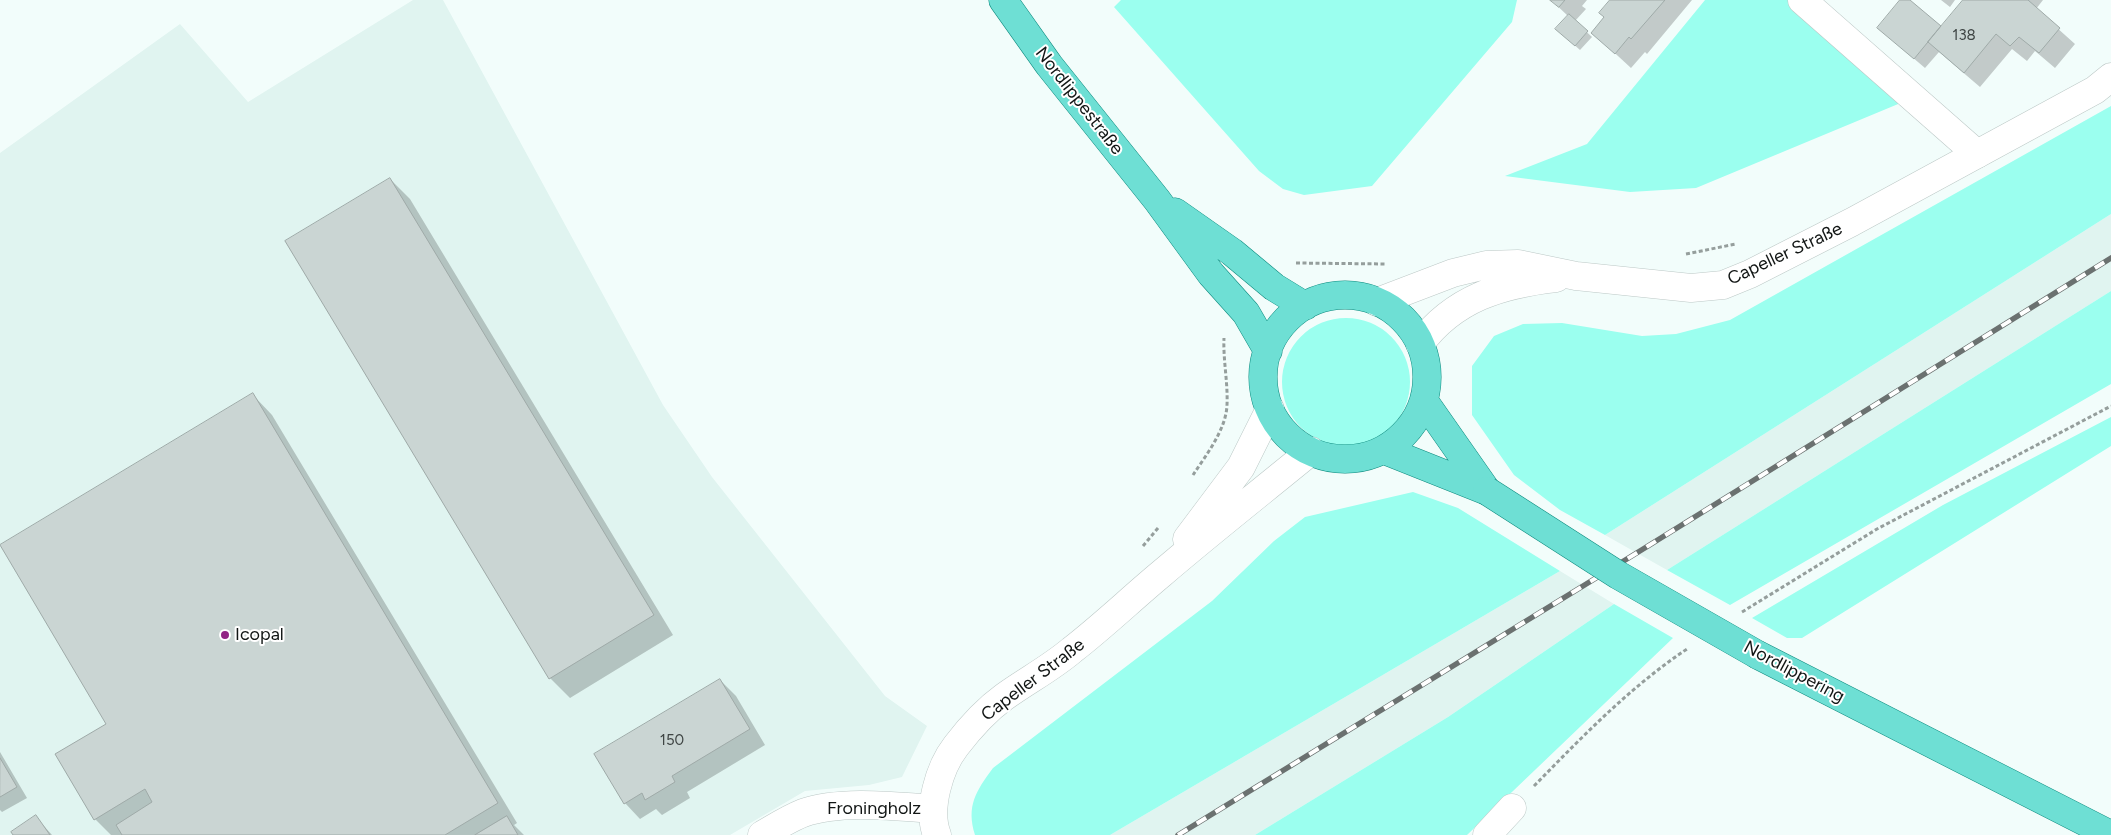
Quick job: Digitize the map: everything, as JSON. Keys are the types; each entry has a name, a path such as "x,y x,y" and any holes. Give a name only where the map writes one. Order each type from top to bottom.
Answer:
{"main road":[{"name":"Nordlippestraße","path":"1003,0 1049,65 1157,200 1212,274 1246,313 1268,351"},
{"name":"Nordlippestraße","path":"1157,200 1232,252 1274,287 1305,306"},
{"path":"1328,296 1354,296 1377,302 1401,316 1420,344 1428,372 1424,401 1409,429 1384,450 1357,459 1332,460 1311,451 1286,435 1270,409 1264,387 1263,370 1268,351 1276,334 1288,318 1305,306 1328,296"},
{"name":"Nordlippering","path":"1424,401 1487,491"},
{"name":"Nordlippering","path":"1384,450 1487,491 1618,575 1758,655 2111,834"}],"street":[{"path":"1802,0 1977,154"},
{"name":"Capeller Straße","path":"1377,302 1452,273 1486,265 1518,264 1576,276 1691,288 1722,285 1750,274 1852,222 2095,90 2111,78"},
{"name":"Capeller Straße","path":"1420,344 1432,328 1444,317 1482,294 1530,281 1576,276"},
{"name":"Capeller Straße","path":"1161,574 1241,467 1270,409"},
{"name":"Capeller Straße","path":"935,822 939,779 955,747 976,723 1002,698 1070,652 1115,616 1161,574 1311,451"},
{"name":"Froningholz","path":"762,835 788,820 825,808 864,806 935,822"},
{"path":"1487,835 1512,808"}],"path":[{"path":"1738,614 1877,529 2111,406"},
{"path":"1512,808 1598,720 1667,662 1691,646"}],"shaded area":[{"path":"413,0 443,0 663,405 712,477 885,696 927,726 902,777 869,785 805,791 730,835 0,835 0,153 180,24 248,102"},
{"path":"2111,214 2111,291 1667,570 1605,535"},
{"path":"1560,571 1614,604 1448,717 1255,835 1110,835"}],"green space":[{"path":"1121,0 1517,0 1512,22 1372,186 1304,195 1283,189 1259,171 1114,7"},
{"path":"1705,0 1788,0 1903,102 1696,188 1630,192 1505,176 1587,144"},
{"path":"2111,106 2111,214 1605,535 1560,510 1514,475 1472,415 1472,366 1494,336 1523,324 1562,323 1642,336 1676,334 1730,320"},
{"path":"2111,291 2111,384 1730,605 1667,570"},
{"path":"1346,318 1370,323 1382,329 1391,337 1399,346 1405,358 1410,382 1405,406 1399,418 1391,427 1382,435 1370,441 1346,446 1322,441 1310,435 1301,427 1293,418 1287,406 1282,382 1287,358 1293,346 1301,337 1310,329 1322,323"},
{"path":"2111,417 2111,446 1802,638 1787,638 1752,618 1943,505"},
{"path":"1413,492 1458,508 1560,571 1110,835 975,835 972,825 974,799 993,768 1212,601 1274,541 1305,517"},
{"path":"1614,604 1673,638 1467,835 1255,835 1448,717"}],"building":[{"path":"1550,0 1565,0 1559,7"},
{"path":"1610,0 1665,0 1631,39 1629,37 1615,54 1591,33 1604,17 1599,13"},
{"path":"1900,0 1910,0 1941,26 1914,59 1877,28"},
{"path":"1963,0 2028,0 2060,28 2039,53 2019,37 2010,46 1996,34 1964,73 1928,42"},
{"path":"1569,14 1588,31 1575,46 1555,29"},
{"path":"390,178 654,615 549,679 285,241"},
{"name":"Icopal","path":"253,393 498,803 445,835 122,835 116,825 152,802 145,789 94,820 55,754 106,724 0,545"},
{"path":"720,679 750,729 672,776 675,782 645,800 642,793 624,804 594,754"},
{"path":"0,758 17,787 0,797"},
{"path":"36,815 50,835 13,835 11,832"},
{"path":"507,816 518,835 475,835"}],"railway":[{"path":"1178,835 2111,258"}],"place":[{"name":"Icopal","path":"225,635"}]}
